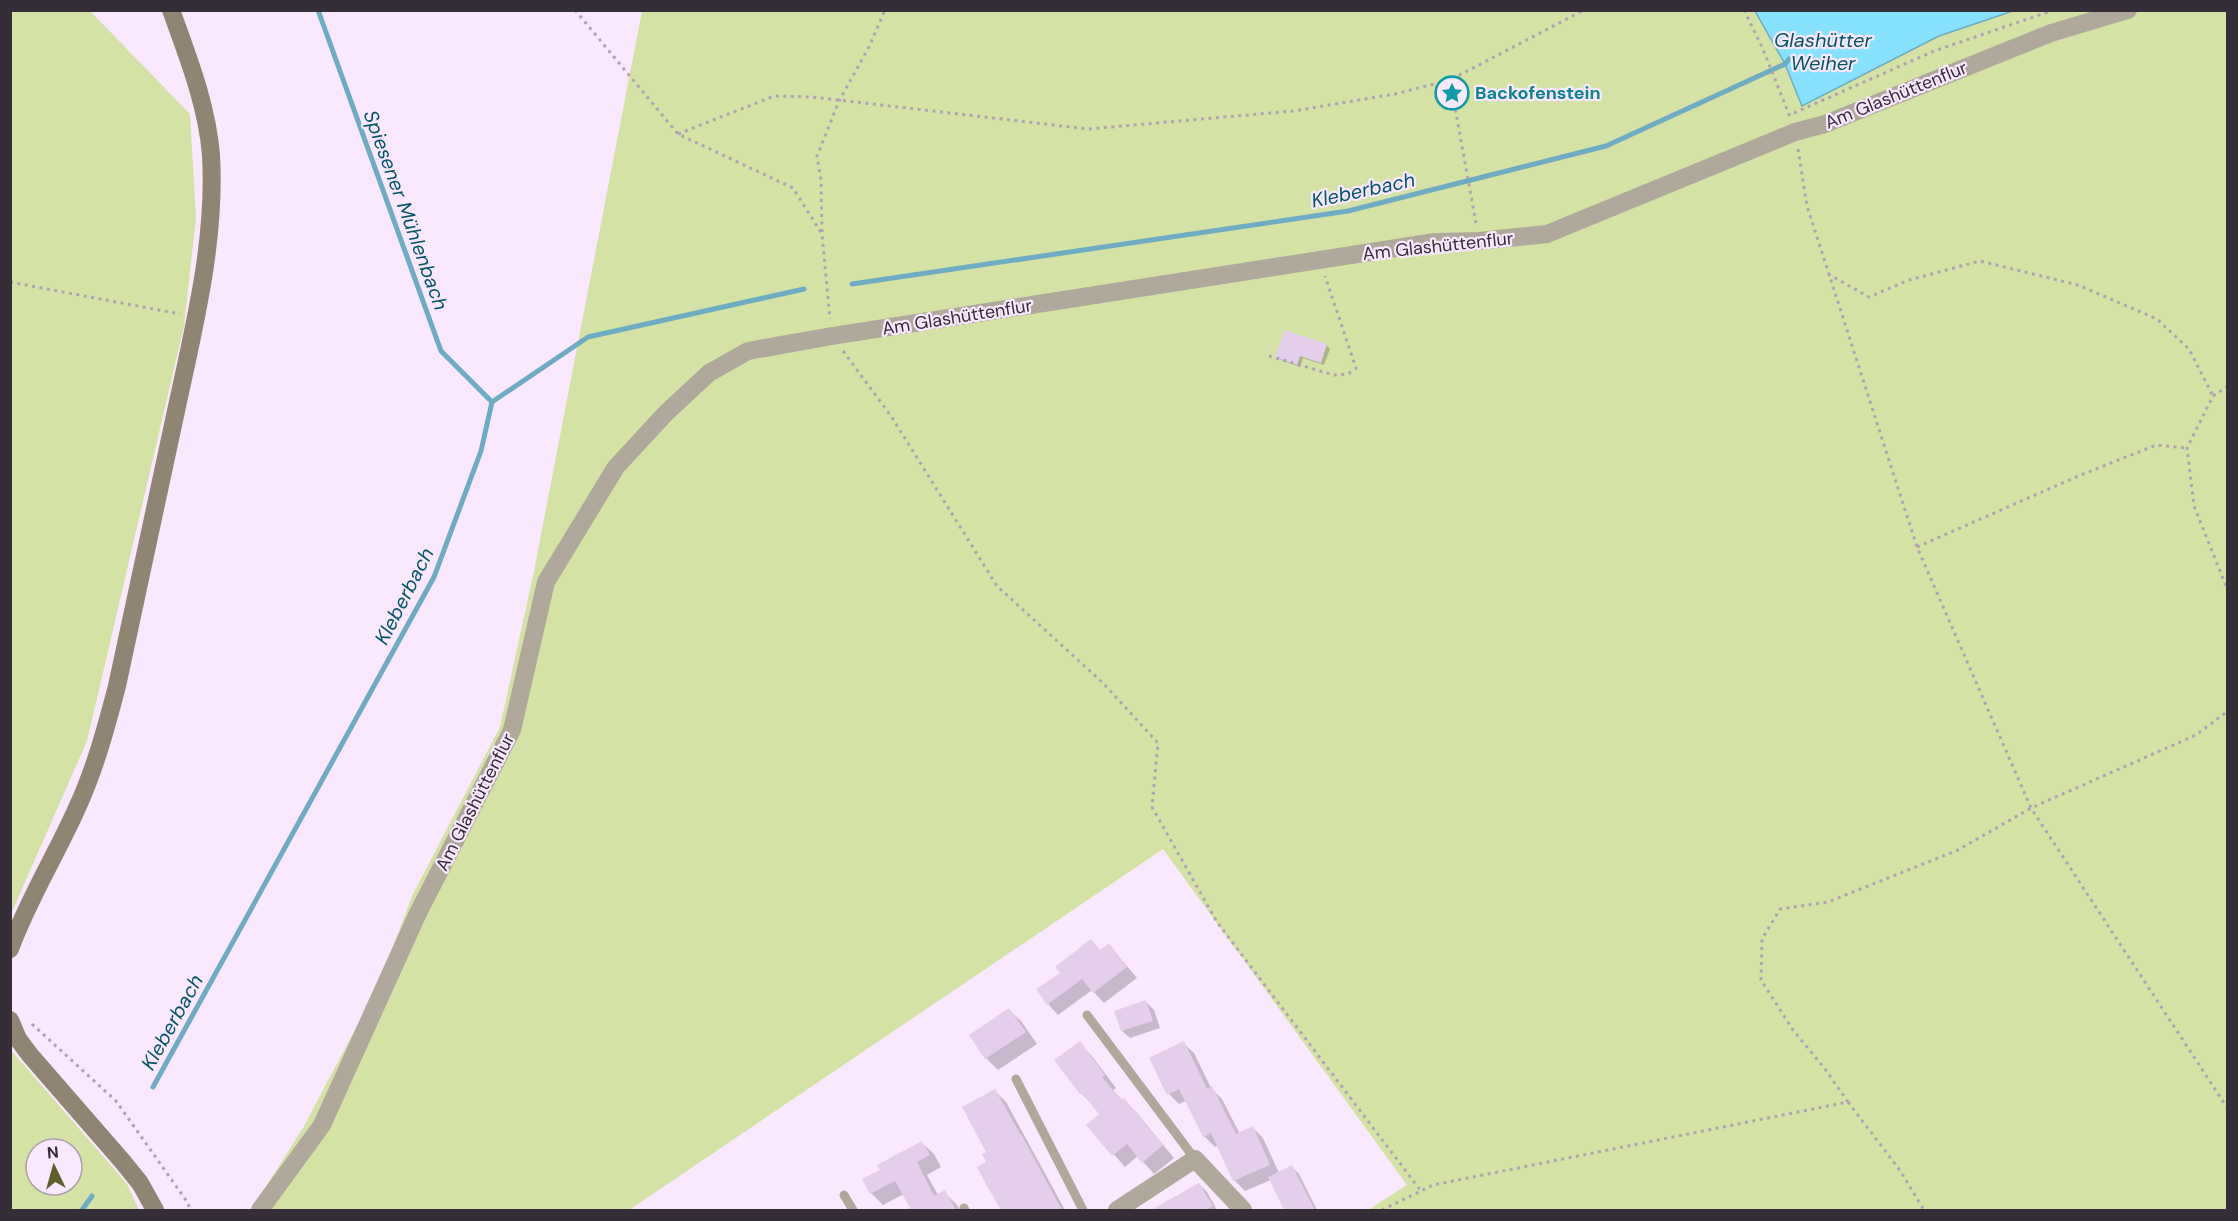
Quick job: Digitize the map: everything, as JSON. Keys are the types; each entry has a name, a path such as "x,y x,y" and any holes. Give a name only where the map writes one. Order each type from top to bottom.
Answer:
{"street":[{"path":"10,949 77,808 104,734 117,687 196,317 210,224 211,153 205,113 171,10"},
{"name":"Am Glashüttenflur","path":"260,1210 322,1125 418,913 512,730 546,582 616,466 666,413 709,373 748,351 832,336 1435,242 1479,241 1547,234 1793,124 1826,124 2050,33 2128,10"},
{"path":"18,1020 18,1039 140,1183 155,1210"},
{"path":"1117,1210 1196,1159 1243,1210"}],"lane":[{"path":"1087,1015 1196,1159"},
{"path":"1016,1079 1083,1210"},
{"path":"844,1195 853,1210"}],"path":[{"path":"575,10 678,134 793,188 822,234"},
{"path":"885,10 869,47 838,101 817,156 821,180 822,234 832,336 891,416 997,586 1103,683 1158,743 1152,807 1217,922 1421,1191"},
{"path":"678,134 774,96 812,97 1088,129 1293,111 1395,94 1449,80 1584,10"},
{"path":"1744,10 1763,49 1793,124 1807,206 1917,547 2031,808 2228,1109"},
{"path":"1793,124 1801,109 1934,51 2054,10"},
{"path":"1449,80 1479,241"},
{"path":"1269,356 1334,375 1348,374 1356,368 1320,260"},
{"path":"1828,274 1869,297 1909,280 1980,261 2078,285 2157,319 2189,349 2213,396"},
{"path":"10,282 196,317"},
{"path":"2228,386 2213,396 2187,448 2194,506 2228,591"},
{"path":"1917,547 2156,445 2187,448"},
{"path":"1924,1210 1899,1169 1793,1030 1761,980 1762,939 1780,909 1828,902 1958,850 2031,808 2196,735 2228,711"},
{"path":"18,1020 32,1024 116,1101 188,1203 190,1210"},
{"path":"1382,1210 1421,1191 1445,1183 1848,1102"}],"green space":[{"path":"11,10 90,11 190,114 196,218 184,326 87,741 11,914"},
{"path":"642,11 1755,11 1785,64 1802,106 1939,36 2013,11 2227,11 2227,1210 1368,1210 1407,1185 1163,849 629,1210 251,1210 303,1128 379,984 412,896 500,727 533,576"},
{"path":"11,1050 127,1184 139,1210 11,1210"}],"water":[{"name":"Glashütter Weiher","path":"1755,11 2013,11 1939,36 1802,106 1785,64"}],"building":[{"path":"1285,330 1327,344 1321,363 1300,356 1297,365 1275,357"},
{"path":"1091,939 1100,950 1109,943 1127,967 1093,993 1082,979 1047,1005 1036,989 1060,973 1055,967"},
{"path":"1146,1000 1153,1021 1121,1031 1114,1011"},
{"path":"1009,1008 1026,1032 985,1059 969,1035"},
{"path":"1080,1041 1105,1075 1102,1077 1121,1100 1124,1098 1163,1145 1142,1163 1127,1144 1112,1156 1086,1125 1099,1114 1054,1060"},
{"path":"1184,1041 1207,1089 1212,1086 1236,1134 1253,1126 1270,1165 1233,1181 1211,1133 1203,1137 1179,1089 1167,1095 1149,1058"},
{"path":"995,1089 1062,1210 1001,1210 988,1188 977,1167 986,1162 982,1154 986,1152 962,1107"},
{"path":"922,1141 930,1155 917,1162 934,1196 945,1190 956,1210 906,1210 910,1208 895,1181 870,1194 862,1179 880,1170 877,1165"},
{"path":"1292,1165 1315,1210 1284,1210 1268,1177"},
{"path":"1199,1183 1213,1206 1205,1210 1151,1210"}],"waterway":[{"name":"Spiesener Mühlenbach","path":"318,10 441,351 492,402"},
{"name":"Kleberbach","path":"852,284 1348,211 1606,146 1785,64 1789,59"},
{"name":"Kleberbach","path":"153,1087 434,577 481,451 492,402 588,337 804,289"},
{"name":"Kleberbach","path":"82,1210 92,1196"}],"place":[{"name":"Backofenstein","path":"1452,93"}]}
